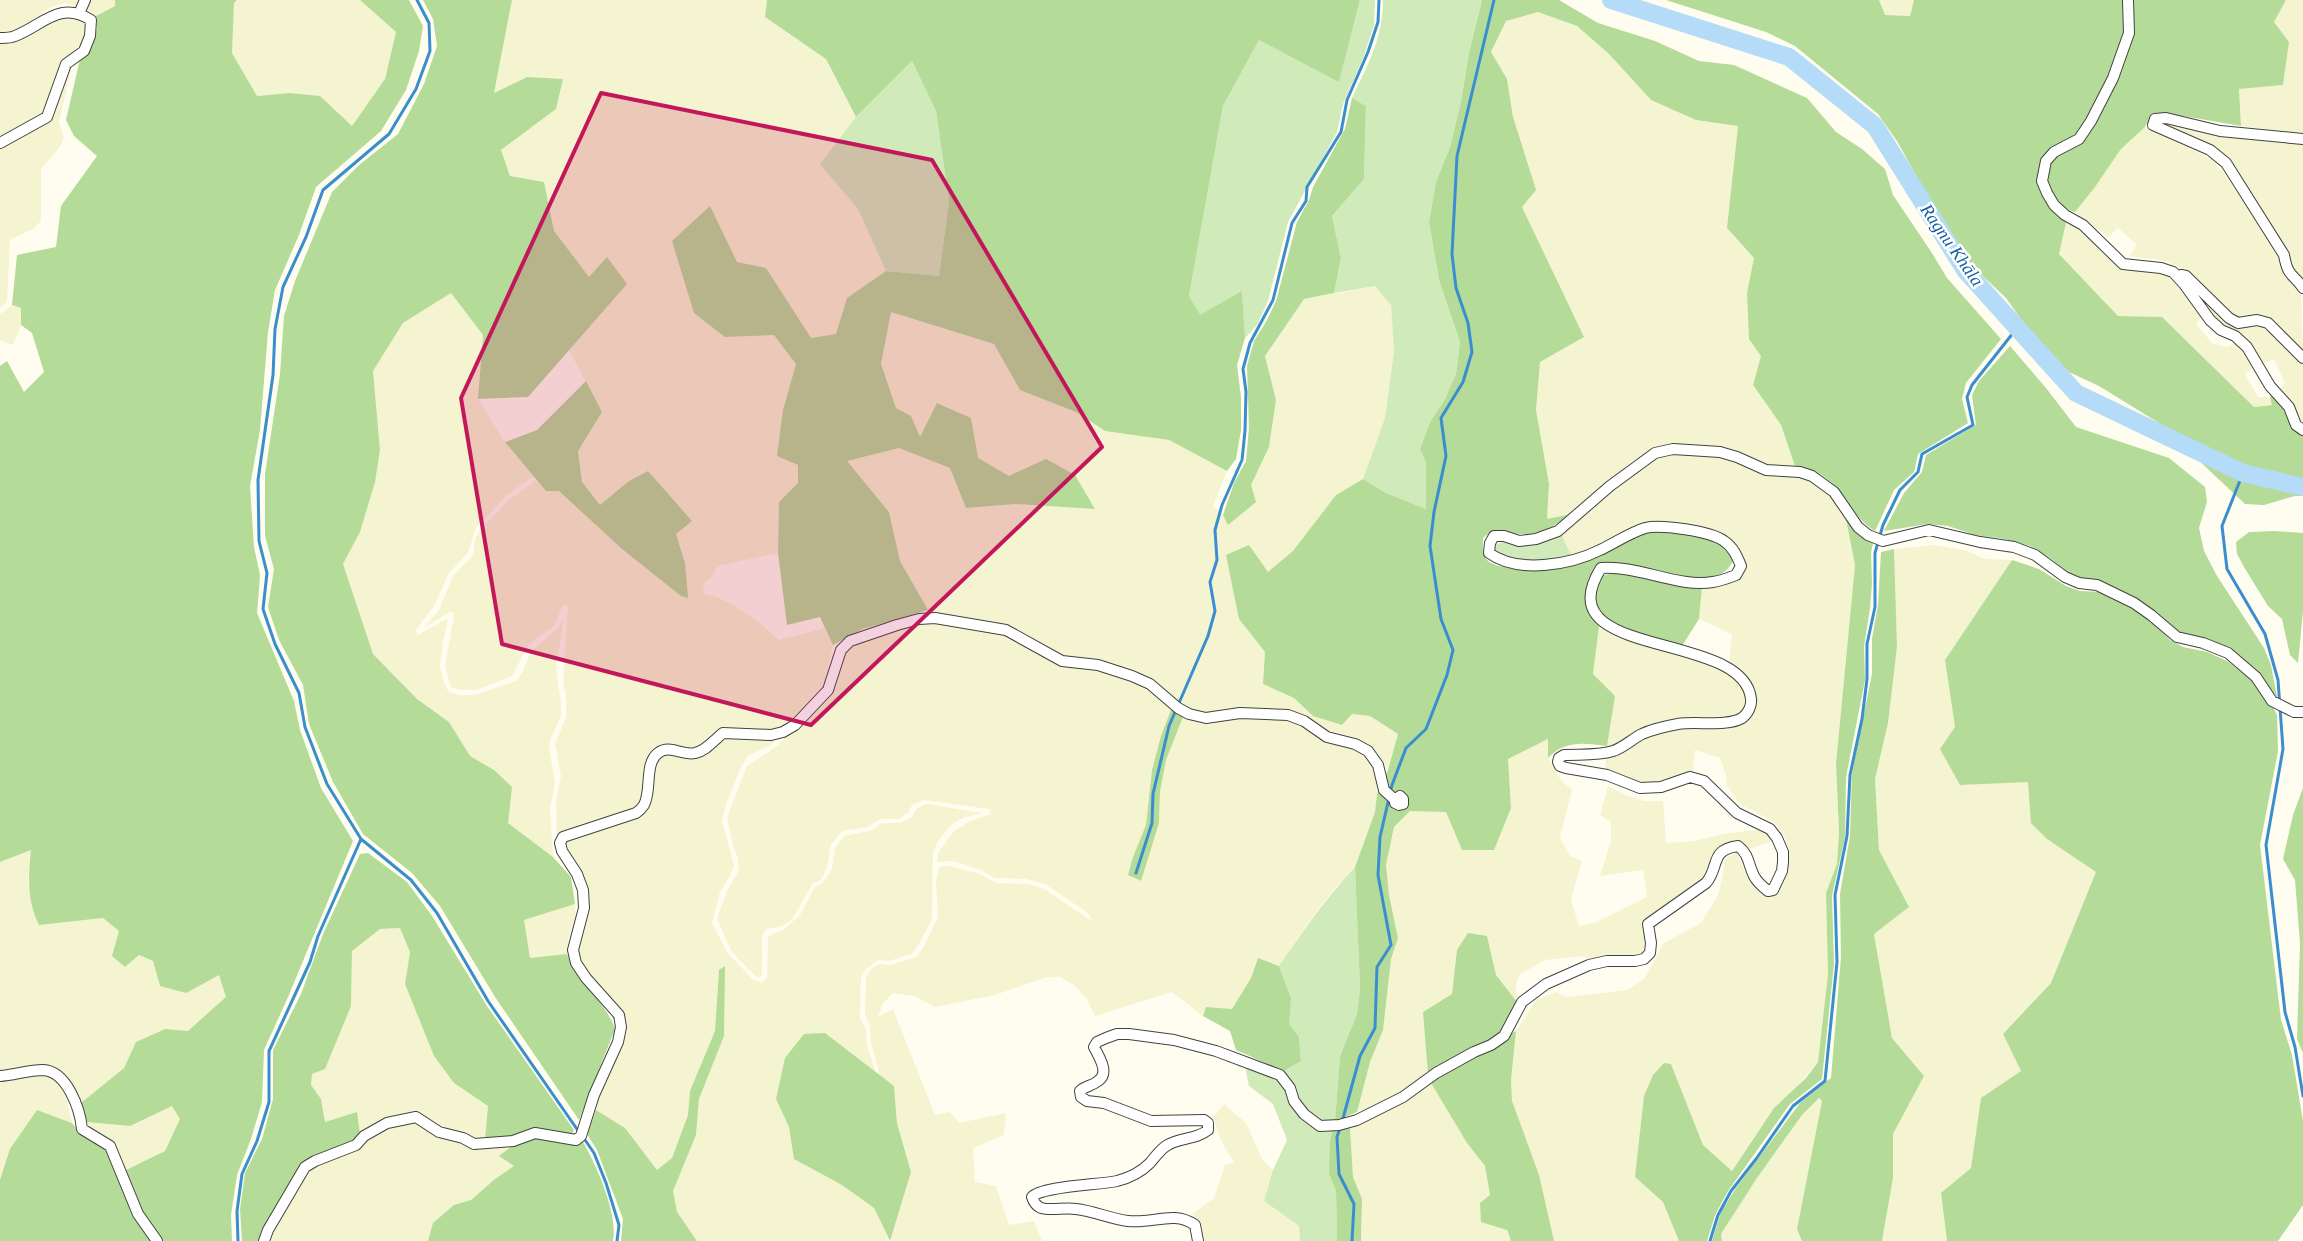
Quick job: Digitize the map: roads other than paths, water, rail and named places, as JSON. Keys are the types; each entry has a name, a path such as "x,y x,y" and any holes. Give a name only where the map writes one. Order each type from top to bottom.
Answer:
{"street":[{"path":"2128,0 2129,33 2113,78 2091,121 2079,139 2054,152 2046,162 2042,181 2054,205 2065,215 2090,230 2118,261 2123,264 2161,268 2186,276 2229,318 2238,323 2258,320 2268,323 2303,358"},
{"path":"0,38 16,36 53,9 65,6 83,4 91,20 90,36 84,50 66,64 47,117 0,142"},
{"path":"2303,139 2220,131 2166,118 2154,119 2153,125 2210,150 2226,163 2284,255 2291,277 2303,288"},
{"path":"2173,272 2210,320 2221,330 2235,336 2246,347 2270,386 2288,407 2296,425 2303,430"},
{"path":"1198,1241 1196,1225 1185,1218 1128,1221 1090,1211 1061,1208 1049,1210 1039,1208 1034,1204 1032,1198 1036,1193 1044,1190 1100,1184 1130,1177 1149,1164 1165,1146 1194,1137 1208,1130 1208,1123 1204,1120 1151,1121 1104,1103 1087,1101 1081,1097 1080,1091 1084,1087 1098,1082 1103,1076 1103,1066 1094,1047 1097,1042 1118,1034 1129,1034 1174,1040 1239,1058 1280,1075 1290,1088 1294,1101 1304,1114 1320,1126 1338,1126 1357,1120 1403,1097 1436,1073 1491,1045 1504,1036 1522,1002 1546,984 1589,965 1607,961 1635,962 1644,959 1650,954 1651,948 1648,924 1706,883 1711,877 1717,856 1722,851 1738,846 1745,851 1754,878 1768,891 1773,890 1782,871 1783,852 1770,828 1737,813 1704,781 1690,777 1661,787 1640,788 1607,775 1566,768 1560,766 1558,762 1559,758 1564,755 1615,751 1643,733 1663,728 1680,724 1726,722 1742,718 1751,707 1752,697 1743,679 1728,667 1701,655 1635,637 1604,624 1595,613 1590,601 1590,589 1601,568 1617,567 1675,580 1712,582 1736,575 1740,566 1735,552 1724,541 1711,535 1669,528 1646,528 1599,551 1555,563 1514,563 1499,560 1489,553 1490,543 1494,536 1504,536 1519,541 1536,539 1558,531 1610,486 1655,453 1673,449 1720,452 1737,457 1766,470 1800,472 1812,476 1834,492 1858,527 1868,535 1883,541 1929,530 1980,542 2014,547 2035,555 2072,580 2079,583 2097,585 2134,603 2177,637 2203,643 2228,654 2256,677 2272,701 2294,712 2303,712"},
{"path":"264,1241 268,1230 305,1167 315,1161 356,1145 374,1129 386,1123 416,1117 439,1132 463,1138 474,1144 513,1141 535,1133 576,1140 581,1136 594,1095 618,1042 621,1027 619,1015 586,978 576,963 573,950 584,908 583,890 577,874 562,852 560,844 562,837 636,813 644,805 653,759 658,753 674,749 687,754 697,753 707,748 723,733 772,735 783,732 795,725 828,690 841,650 850,641 897,625 927,618 1006,630 1062,661 1098,665 1150,684 1178,708 1189,714 1206,718 1240,713 1288,715 1304,721 1327,737 1355,744 1368,752 1378,765 1384,790 1395,800"},
{"path":"0,1076 45,1070 56,1074 64,1081 81,1121 82,1129 110,1146 138,1214 157,1241"}],"waterway":[{"path":"417,0 429,23 430,51 416,89 389,134 323,190 306,237 283,287 275,329 273,375 258,480 259,541 267,573 263,609 275,644 299,693 305,727 327,784 361,839 411,880 437,913 488,1001 579,1132"},
{"path":"1136,873 1152,823 1153,794 1169,726 1208,636 1215,611 1210,582 1217,560 1215,530 1222,505 1242,460 1246,392 1243,369 1250,343 1273,300 1292,223 1306,201 1307,187 1341,132 1347,100 1368,52 1378,22 1379,0"},
{"path":"1342,1122 1360,1056 1375,1028 1377,967 1391,945 1378,875 1380,837 1392,785 1406,748 1426,729 1447,675 1453,650 1441,619 1430,546 1434,512 1446,456 1441,418 1463,382 1472,352 1468,323 1456,288 1452,254 1457,156 1494,0"},
{"name":"Ragnu Khāla","path":"1611,0 1789,57 1875,126 1965,270 2076,393 2243,473 2303,487"},
{"path":"1710,1241 1718,1215 1731,1191 1793,1106 1825,1081 1837,962 1835,895 1847,836 1850,775 1862,719 1867,679 1867,644 1875,607 1875,553 1883,525 1900,490 1918,472 1922,454 1973,425 1967,397 1972,385 2017,328"},
{"path":"2243,473 2222,526 2227,569 2265,634 2278,680 2283,749 2266,845 2285,1012 2295,1047 2303,1096"},
{"path":"238,1241 237,1211 242,1174 257,1141 269,1102 269,1051 310,962 318,936 361,839"},
{"path":"1340,1128 1337,1137 1339,1174 1354,1204 1352,1241"},
{"path":"583,1137 594,1153 606,1183 619,1225 617,1241"}]}
